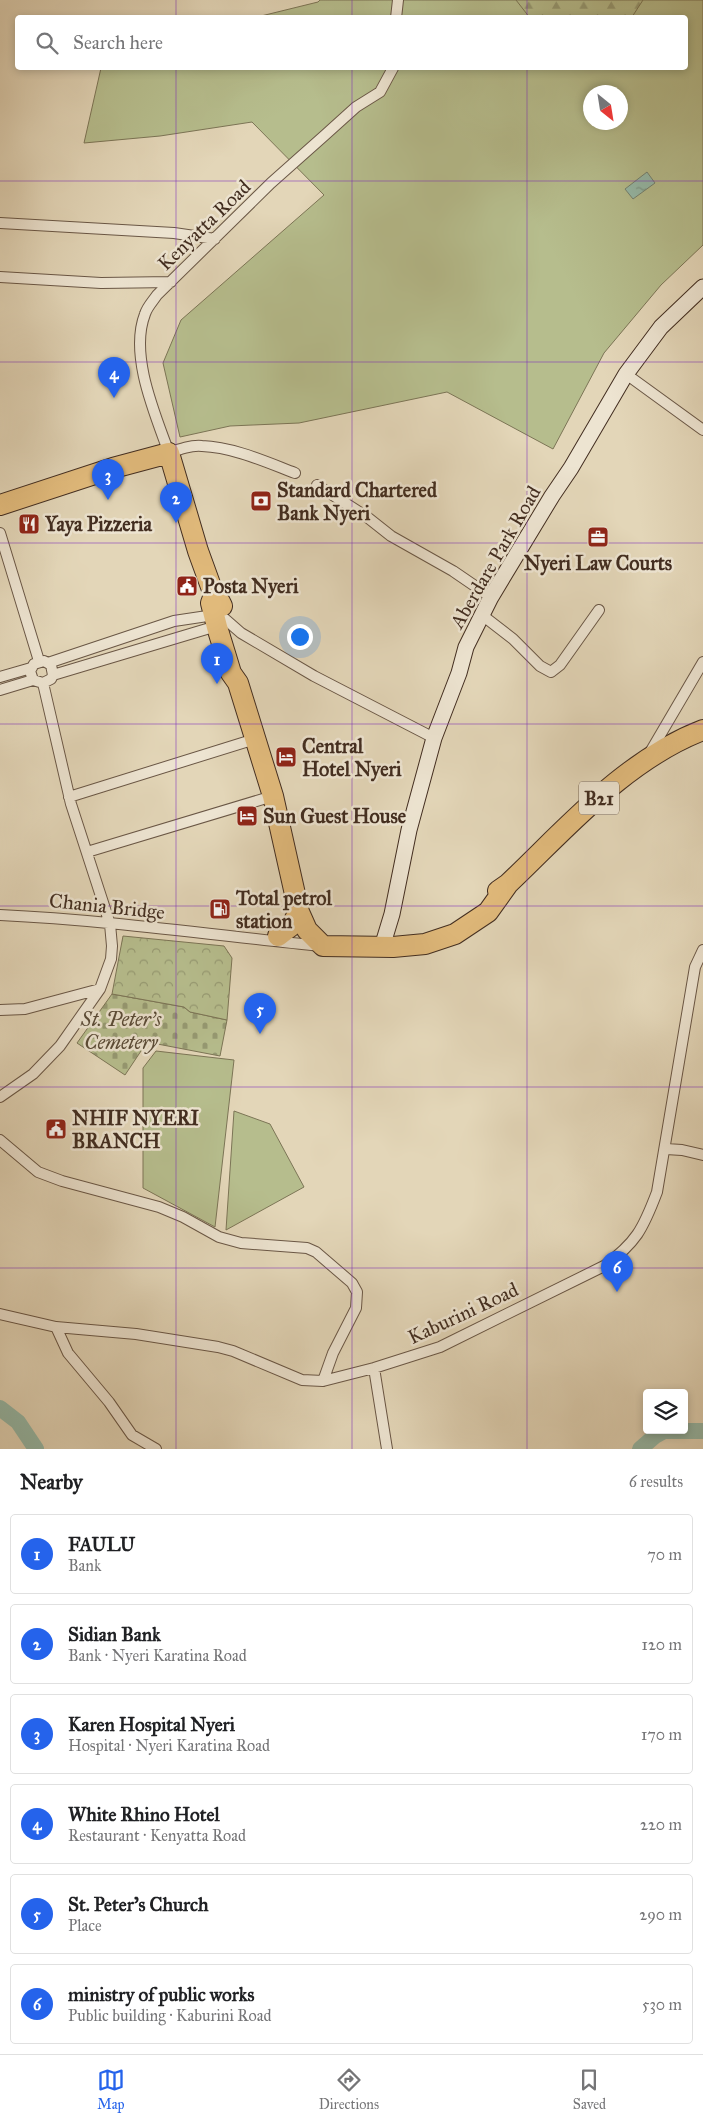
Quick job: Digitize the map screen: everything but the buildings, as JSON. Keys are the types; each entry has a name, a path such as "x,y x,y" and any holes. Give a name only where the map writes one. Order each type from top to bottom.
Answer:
{"highway":[{"path":"0,505 113,468 169,453 198,551 240,670 238,683 274,796 304,926 320,943"},
{"name":"B21","path":"320,943 388,943 451,928 508,884 615,783 646,759 703,730"},
{"path":"292,875 315,921 345,940"},
{"path":"278,936 291,926 300,912"},
{"name":"B21","path":"345,940 388,943"}],"street":[{"path":"396,15 398,0"},
{"name":"Kenyatta Road","path":"169,453 155,414 142,365 140,337 145,312 157,295 216,240 271,183 356,106 380,92 392,70"},
{"path":"0,223 174,233 216,240"},
{"path":"0,276 101,284 171,282"},
{"name":"Aberdare Park Road","path":"388,943 409,830 434,738 459,673 466,647 491,597 552,496 572,468 626,374 661,328 703,287"},
{"path":"626,374 703,430"},
{"path":"169,453 187,447 217,448 258,459 295,473"},
{"path":"317,485 367,517 391,536 453,571 491,597"},
{"path":"0,533 39,664"},
{"path":"482,615 513,639 540,666 551,672 560,665 599,610"},
{"path":"0,690 51,679 53,675 223,620"},
{"path":"0,677 174,622 223,620 314,676 434,738"},
{"path":"646,759 703,662"},
{"path":"39,664 52,668 53,675"},
{"path":"0,1098 33,1074 60,1046 100,989 111,959 110,924 69,797 38,681 30,674 39,664"},
{"path":"69,797 255,739"},
{"path":"87,852 274,796"},
{"name":"Chania Bridge","path":"0,915 74,918 110,924 210,933 239,938 320,943 345,940"},
{"name":"Chania Bridge","path":"210,933 278,936 320,943"},
{"name":"Kaburini Road","path":"0,1314 56,1328 136,1334 218,1347 233,1351 302,1380 322,1381 374,1368 440,1347 604,1266 624,1252 637,1236 647,1218 657,1192 666,1149 695,967 703,950"},
{"path":"0,1010 25,1009 100,989"},
{"path":"0,1140 38,1172 62,1181 159,1207 228,1240 241,1243 306,1248 326,1259 352,1283 357,1292 358,1300 322,1381"},
{"path":"666,1149 682,1150 703,1156"},
{"path":"56,1328 68,1353 109,1402 132,1435 156,1449"},
{"path":"374,1368 387,1449"}],"green space":[{"path":"320,0 703,0 703,245 661,285 604,353 553,449 447,392 299,423 230,426 180,437 163,363 181,320 324,195 252,122 160,136 84,143 101,70 688,70 688,15 265,15"},
{"path":"516,0 643,0 633,15 528,15"},
{"path":"123,936 224,946 232,958 227,1020 190,1012 184,1007 112,994"},
{"name":"St. Peter's Cemetery","path":"112,994 184,1007 190,1012 227,1020 220,1056 147,1042 125,1075 77,1043"},
{"path":"156,1051 234,1060 215,1227 143,1188 143,1068"},
{"path":"234,1111 270,1124 304,1187 226,1230"}],"water":[{"path":"647,172 655,183 633,199 625,189"}],"waterway":[{"path":"0,1408 18,1422 36,1449"},
{"path":"640,1449 664,1431 703,1431"}],"place":[{"name":"White Rhino Hotel","path":"114,398"},
{"name":"Karen Hospital Nyeri","path":"108,500"},
{"name":"Standard Chartered Bank Nyeri","path":"261,501"},
{"name":"Sidian Bank","path":"176,523"},
{"name":"Yaya Pizzeria","path":"29,524"},
{"name":"Nyeri Law Courts","path":"598,537"},
{"name":"Posta Nyeri","path":"187,586"},
{"name":"FAULU","path":"217,684"},
{"name":"Central Hotel Nyeri","path":"286,757"},
{"name":"Sun Guest House","path":"247,816"},
{"name":"Total petrol station","path":"220,909"},
{"name":"St. Peter's Church","path":"260,1034"},
{"name":"NHIF NYERI BRANCH","path":"56,1129"},
{"name":"ministry of public works","path":"617,1292"}]}
